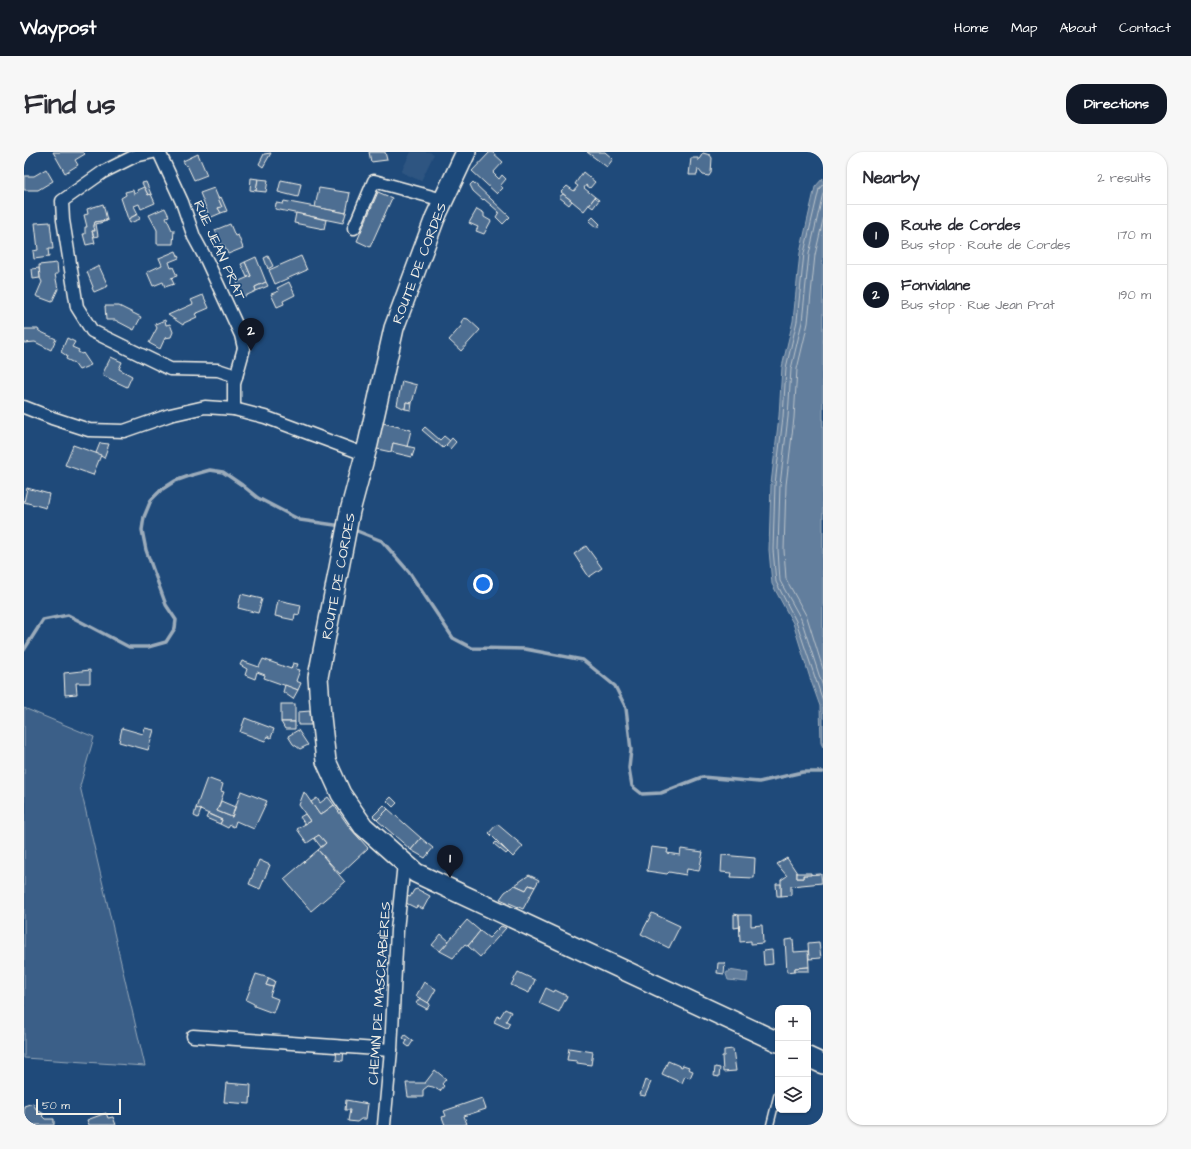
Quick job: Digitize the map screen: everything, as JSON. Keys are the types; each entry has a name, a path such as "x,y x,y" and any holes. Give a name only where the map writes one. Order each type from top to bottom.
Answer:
{"main road":[{"name":"ROUTE DE CORDES","path":"466,152 435,218 394,328 368,444 364,454 350,511 318,677 320,717 326,761 341,794 362,826 416,872 776,1041"},
{"path":"811,1058 823,1064"}],"street":[{"path":"153,152 135,156 103,172 62,201 63,220 77,307 92,331 170,369 218,370 236,376"},
{"name":"RUE JEAN PRAT","path":"159,152 182,202 194,237 207,261 241,334 244,348 234,384 234,409"},
{"path":"354,228 374,181 444,200"},
{"path":"24,407 89,430 124,431 170,415 205,407 234,409 265,416 364,454"},
{"name":"CHEMIN DE MASCRABIÈRES","path":"384,1125 391,1050 397,930 404,863"},
{"path":"193,1036 391,1050"}],"lane":[{"path":"770,1125 775,1105"}],"shaded area":[{"path":"411,152 429,152 434,154 421,181 401,172"},
{"path":"24,708 94,737 80,786 145,1066 24,1058"}],"water":[{"path":"823,178 823,747 821,743 820,706 793,623 772,584 769,550 771,484 779,416 782,367 793,321 800,253 815,187"},
{"path":"729,970 748,973 747,982 728,980 726,974"}],"building":[{"path":"53,152 83,152 85,154 75,160 78,165 65,173"},
{"path":"369,152 385,152 387,160 371,162"},
{"path":"490,152 492,152 503,162 493,173 499,179 502,175 506,179 500,186 503,188 497,194 472,171"},
{"path":"587,152 605,152 613,159 607,167"},
{"path":"271,153 263,167 259,164 264,154"},
{"path":"703,153 710,155 712,158 711,173 709,176 703,175 698,169 697,175 689,175 691,158 698,158 698,161"},
{"path":"198,154 207,175 194,180 187,165 186,166 183,161"},
{"path":"46,169 53,181 38,190 24,190 24,176 34,176"},
{"path":"583,172 595,182 590,188 586,185 584,188 595,197 584,211 561,192 567,186 574,191 578,186 575,184"},
{"path":"251,178 258,179 256,191 250,190"},
{"path":"258,179 268,180 266,192 256,191"},
{"path":"281,180 301,184 298,197 278,192"},
{"path":"146,182 151,194 148,195 142,183"},
{"path":"473,182 510,217 503,224 496,217 499,212 473,191 470,185"},
{"path":"144,187 148,195 151,194 155,203 141,209 139,204 134,206 138,214 128,219 121,198 126,195 125,192 133,190 134,194 138,192 137,190"},
{"path":"214,188 222,207 218,208 221,213 207,219 205,214 208,213 200,193"},
{"path":"319,188 350,193 346,213 315,207"},
{"path":"378,192 392,198 370,247 357,241"},
{"path":"563,194 572,201 569,205 559,197"},
{"path":"221,197 227,211 221,213 218,208 222,207 218,198"},
{"path":"595,197 599,200 593,208 589,205"},
{"path":"284,201 346,213 343,223 275,209 276,203 283,204"},
{"path":"103,204 107,220 95,222 95,231 92,231 95,243 86,245 83,234 85,234 85,227 87,227 84,215 88,214 87,209"},
{"path":"165,208 169,216 166,217 172,230 174,230 173,244 157,244 157,230 149,215"},
{"path":"477,209 484,213 484,217 491,221 484,234 476,231 478,227 469,223"},
{"path":"296,213 326,220 324,229 294,223"},
{"path":"138,214 140,219 130,223 128,219"},
{"path":"593,217 600,224 597,228 589,221"},
{"path":"107,220 96,224 98,236 94,237 92,231 95,231 95,222"},
{"path":"50,222 53,249 48,249 49,257 34,259 33,251 38,250 35,223"},
{"path":"230,224 235,236 238,235 243,248 228,254 224,245 222,246 215,230"},
{"path":"176,251 179,258 169,262 171,268 173,267 177,276 171,278 174,284 165,287 163,282 153,286 147,272 162,265 159,258"},
{"path":"268,256 273,266 268,269 264,258"},
{"path":"301,256 307,270 275,284 269,270"},
{"path":"256,257 266,282 255,287 256,291 243,297 237,282 251,276 245,262"},
{"path":"245,262 251,276 247,277 241,264"},
{"path":"57,263 58,274 55,274 58,289 52,302 36,296 42,282 40,278 39,265"},
{"path":"99,266 108,286 94,292 87,272"},
{"path":"39,268 40,278 33,279 32,269"},
{"path":"266,282 268,286 256,291 255,287"},
{"path":"289,282 295,295 283,301 284,304 277,307 271,294 279,291 277,288"},
{"path":"203,295 209,308 195,314 197,317 184,323 183,325 168,315 193,304 191,300"},
{"path":"105,306 119,306 141,317 134,330 115,320 106,320"},
{"path":"464,318 468,319 480,330 461,351 449,340 462,325 461,322"},
{"path":"165,320 166,325 170,324 173,332 171,337 165,338 160,349 149,343 157,328 155,324"},
{"path":"24,329 38,329 39,331 56,339 51,350 35,342 24,343"},
{"path":"67,338 75,342 72,347 79,350 78,352 83,353 91,365 79,370 74,363 66,359 67,356 61,352"},
{"path":"111,357 122,362 119,369 132,376 127,387 102,375"},
{"path":"402,381 417,385 412,403 406,402 405,409 397,405"},
{"path":"406,402 412,403 411,410 405,409"},
{"path":"383,423 411,430 407,447 393,443 391,452 377,449"},
{"path":"425,427 440,440 444,436 450,441 443,448 422,430"},
{"path":"452,438 456,442 450,449 446,445"},
{"path":"100,443 109,444 104,458 96,453"},
{"path":"393,443 415,448 412,457 391,452"},
{"path":"73,445 101,455 93,475 65,465"},
{"path":"27,488 49,494 46,508 24,502"},
{"path":"586,546 602,568 589,577 574,554"},
{"path":"241,594 262,599 258,613 238,608"},
{"path":"278,600 301,605 299,615 295,614 294,620 275,616"},
{"path":"263,659 291,669 293,663 298,664 296,669 300,670 296,681 301,683 298,690 264,678 265,675 257,672 255,679 245,675 247,669 240,665 242,661 259,667"},
{"path":"90,670 90,683 76,683 77,694 65,695 64,673"},
{"path":"285,685 298,690 293,699 283,692"},
{"path":"281,704 295,704 295,722 281,722"},
{"path":"310,711 311,725 298,725 298,712"},
{"path":"245,718 274,729 271,738 267,736 265,741 240,732"},
{"path":"281,722 295,722 295,729 285,729"},
{"path":"122,728 143,734 145,728 154,730 148,750 119,742"},
{"path":"298,730 308,745 300,749 293,744 288,736"},
{"path":"207,778 223,784 221,791 224,792 217,811 232,817 241,791 267,801 254,829 236,821 234,827 230,825 228,828 220,824 222,820 196,808"},
{"path":"304,792 320,815 334,805 350,828 368,848 340,874 318,850 326,843 319,835 307,843 297,829 310,821 299,805"},
{"path":"328,797 334,805 320,815 311,802 317,798 320,803"},
{"path":"391,797 397,803 393,807 387,801"},
{"path":"221,801 235,807 232,817 217,811"},
{"path":"384,805 388,809 377,820 373,816"},
{"path":"196,808 201,810 198,818 194,816"},
{"path":"388,809 421,838 411,850 377,820"},
{"path":"208,814 222,820 220,824 206,818"},
{"path":"305,814 310,821 305,824 300,817"},
{"path":"497,824 523,846 513,857 489,833"},
{"path":"319,835 326,843 321,847 314,838"},
{"path":"421,838 433,848 425,858 411,850"},
{"path":"496,842 508,852 506,854 494,844"},
{"path":"651,847 668,849 667,853 680,855 681,849 703,852 699,871 687,869 686,875 669,872 667,874 647,871"},
{"path":"318,850 345,882 311,911 284,879"},
{"path":"722,855 755,858 754,878 731,877 732,873 721,872"},
{"path":"787,858 797,873 797,878 803,878 803,875 821,874 822,883 791,886 791,895 781,896 781,880 787,876 777,864"},
{"path":"259,860 270,865 260,889 249,884"},
{"path":"797,873 811,873 811,875 803,875 803,878 797,878"},
{"path":"529,875 539,880 535,887 529,885 526,890 515,885"},
{"path":"776,884 781,884 781,896 777,896"},
{"path":"515,885 526,890 529,885 535,887 523,909 500,899 505,892"},
{"path":"417,889 430,896 423,909 417,906 416,908 406,903 407,896 410,897 414,890"},
{"path":"652,913 680,926 669,948 641,934"},
{"path":"734,914 739,915 740,927 734,928"},
{"path":"739,915 751,915 751,926 762,925 763,943 751,944 751,941 740,942"},
{"path":"467,920 480,931 468,946 465,944 453,958 440,951"},
{"path":"501,926 506,928 480,957 468,946 480,931 489,938"},
{"path":"441,934 449,941 440,951 432,945"},
{"path":"793,939 794,952 808,951 809,967 795,968 795,971 787,972 785,940"},
{"path":"819,942 821,958 809,959 808,943"},
{"path":"772,950 773,964 764,965 763,951"},
{"path":"718,963 725,963 724,974 717,973"},
{"path":"809,967 809,971 795,971 795,968"},
{"path":"518,972 535,980 529,993 511,985"},
{"path":"256,974 269,978 266,985 273,987 270,996 278,999 273,1013 254,1006 254,1004 246,1000"},
{"path":"269,978 275,981 273,987 266,985"},
{"path":"424,982 436,989 428,1003 416,996"},
{"path":"546,988 554,992 555,990 567,996 559,1012 539,1003"},
{"path":"420,998 430,1004 427,1009 416,1003"},
{"path":"505,1009 511,1012 506,1021 510,1023 507,1028 494,1022 497,1016 500,1017"},
{"path":"405,1035 413,1041 409,1047 405,1044 407,1041 403,1038"},
{"path":"337,1047 344,1048 343,1061 336,1060"},
{"path":"569,1048 593,1052 591,1065 567,1060"},
{"path":"733,1049 736,1071 723,1072 722,1056 724,1056 724,1050"},
{"path":"668,1061 682,1067 683,1065 689,1067 688,1069 693,1071 690,1078 685,1076 682,1083 662,1074"},
{"path":"715,1067 720,1068 719,1077 714,1076"},
{"path":"435,1070 446,1079 442,1084 444,1086 440,1091 428,1086 423,1090 423,1097 408,1097 406,1083 425,1083"},
{"path":"645,1080 651,1082 645,1096 640,1095"},
{"path":"226,1083 251,1085 250,1104 224,1102"},
{"path":"482,1098 486,1109 464,1116 467,1124 445,1125 442,1117 446,1116 444,1111"},
{"path":"346,1100 368,1104 366,1119 361,1119 357,1122 348,1121 350,1110 345,1110"},
{"path":"33,1103 36,1109 44,1114 42,1116 45,1119 54,1119 54,1125 24,1125 24,1106"},
{"path":"106,1113 108,1118 113,1117 116,1125 89,1125 87,1120"}],"waterway":[{"path":"24,650 43,620 68,615 129,647 148,647 166,642 175,628 176,620 166,605 146,550 142,530 144,517 151,500 161,490 175,481 210,470 223,472 258,498 300,520 342,526"},
{"path":"352,529 382,541 409,572 453,638 472,648 525,649 583,660 615,686 626,708 631,750 629,768 632,786 642,794 661,793 702,777 759,782 803,772 823,772"}],"place":[{"name":"Fonvialane","path":"251,351"},
{"name":"Route de Cordes","path":"450,878"}]}
